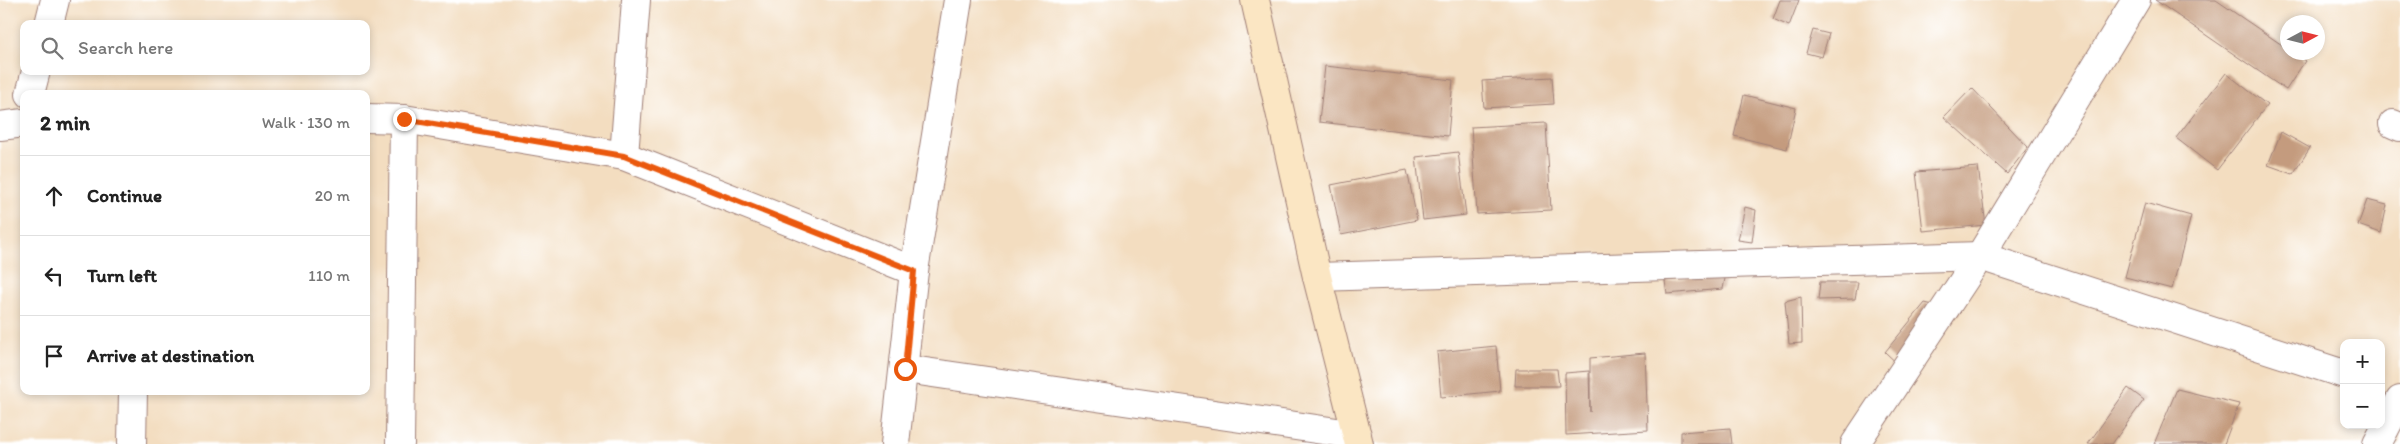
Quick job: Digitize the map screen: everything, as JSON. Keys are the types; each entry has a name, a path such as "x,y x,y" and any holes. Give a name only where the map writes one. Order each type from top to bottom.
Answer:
{"main road":[{"path":"1255,0 1317,277 1358,440"}],"street":[{"path":"50,20 55,0"},
{"path":"624,156 636,0"},
{"path":"895,444 905,369 914,271 958,0"},
{"path":"1855,444 1980,256 2136,0"},
{"path":"31,90 35,75"},
{"path":"370,118 404,119 624,156 914,271"},
{"path":"400,444 404,119"},
{"path":"1317,277 1980,256 2340,373"},
{"path":"905,369 1358,440"},
{"path":"2385,387 2400,392"},
{"path":"132,444 133,395"},
{"path":"2377,444 2400,400"}],"building":[{"path":"1780,0 1799,0 1789,26 1773,19"},
{"path":"2155,0 2216,0 2280,44 2280,60 2305,61 2286,90"},
{"path":"1813,30 1829,34 1822,57 1806,53"},
{"path":"1325,66 1453,80 1448,136 1319,122"},
{"path":"2226,73 2267,105 2217,170 2176,138"},
{"path":"1552,77 1554,104 1484,108 1482,81"},
{"path":"1972,88 2028,147 2007,174 1944,117"},
{"path":"1744,95 1796,108 1787,149 1734,136"},
{"path":"1546,123 1551,210 1477,214 1471,127"},
{"path":"2281,132 2310,148 2293,174 2268,165"},
{"path":"1458,152 1466,215 1423,220 1416,157"},
{"path":"1978,167 1986,225 1923,231 1916,172"},
{"path":"1407,170 1417,220 1341,235 1331,185"},
{"path":"2367,200 2387,205 2381,233 2358,225"},
{"path":"2145,203 2191,216 2172,289 2125,277"},
{"path":"1745,207 1756,210 1752,242 1738,240"},
{"path":"1726,273 1723,289 1667,294 1665,281"},
{"path":"1820,282 1858,282 1855,299 1818,300"},
{"path":"1801,297 1802,343 1789,344 1785,301"},
{"path":"1925,303 1961,312 1904,370 1885,352"},
{"path":"1496,346 1500,391 1441,397 1437,352"},
{"path":"1645,353 1648,430 1566,435 1565,373 1589,371 1590,412 1590,358"},
{"path":"1516,369 1557,369 1559,386 1515,386"},
{"path":"2128,388 2144,400 2112,444 2088,444"},
{"path":"2177,389 2239,404 2224,444 2154,444"},
{"path":"1730,428 1732,444 1681,444 1681,432"}],"route":[{"path":"404,119 624,156 914,271 905,369"}]}
